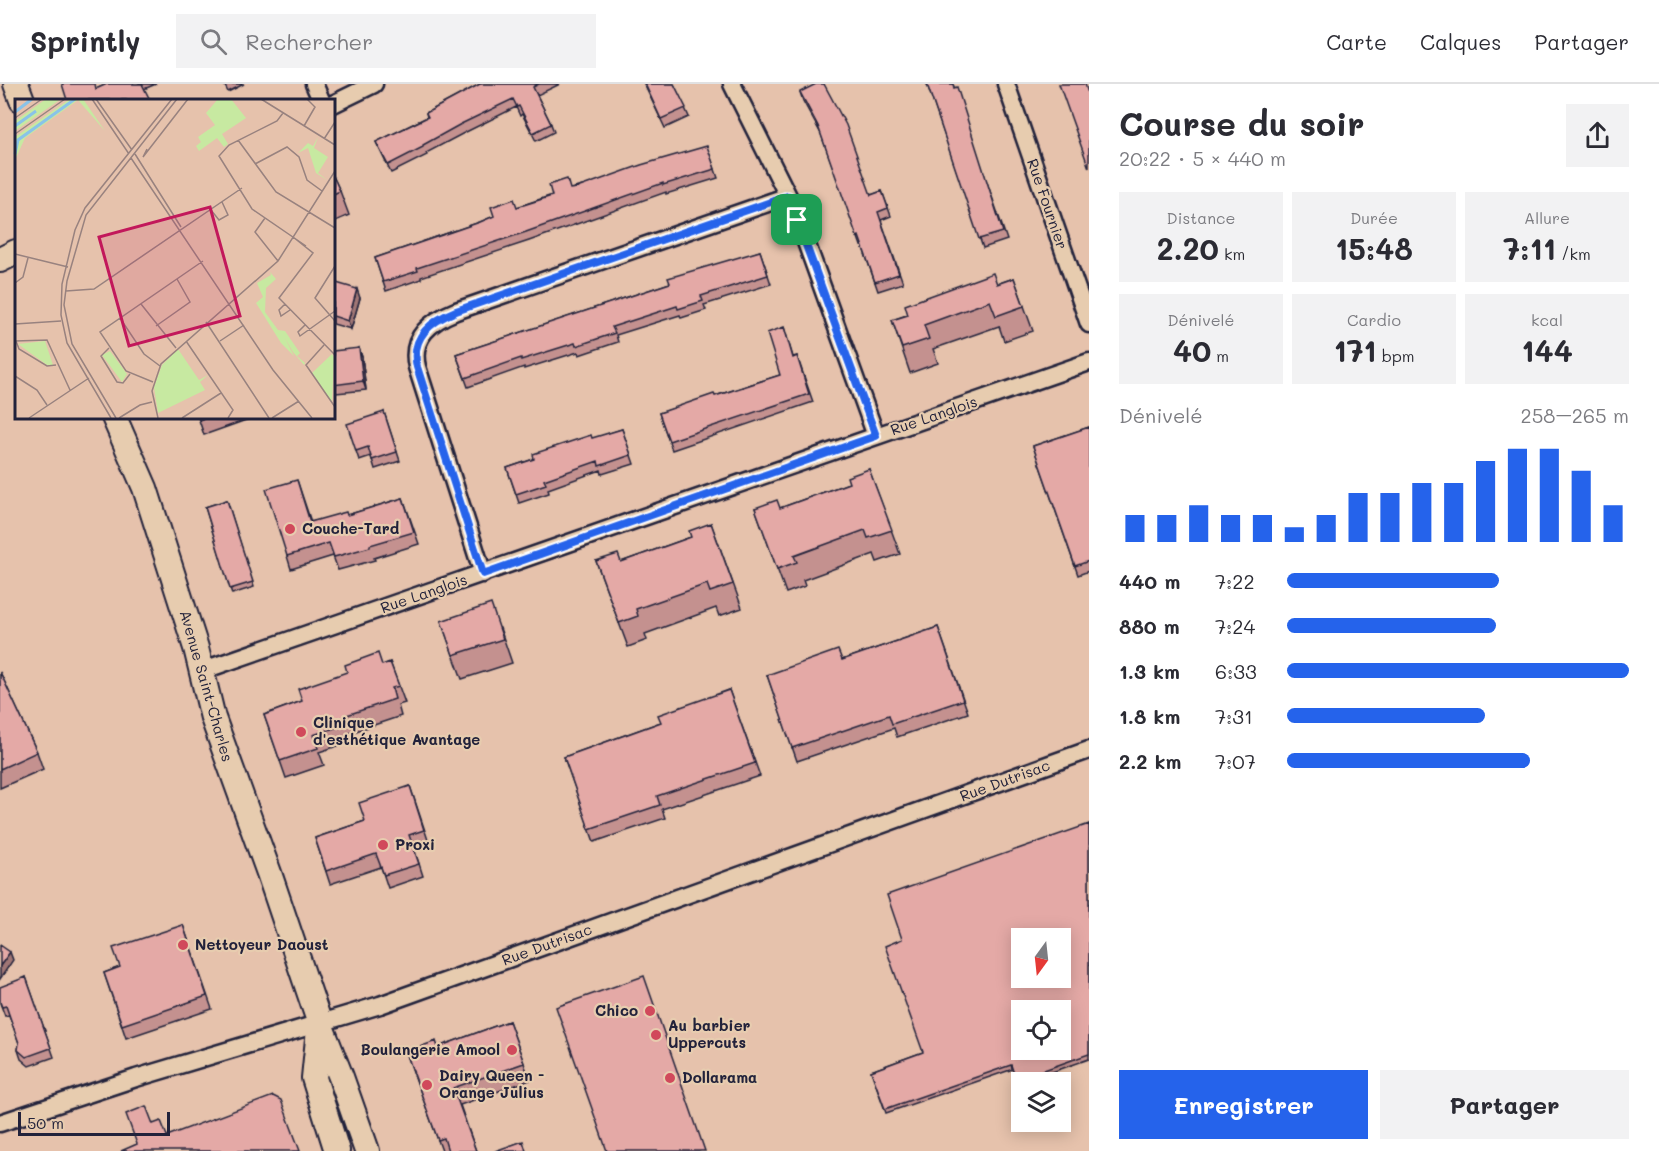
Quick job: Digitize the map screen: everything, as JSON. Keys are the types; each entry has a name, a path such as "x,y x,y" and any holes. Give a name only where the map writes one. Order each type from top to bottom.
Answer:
{"street":[{"path":"16,84 22,99"},
{"path":"314,84 321,99"},
{"path":"334,104 374,84"},
{"path":"732,84 788,196 876,436"},
{"name":"Rue Fournier","path":"1006,84 1089,324"},
{"path":"483,574 417,367 415,351 424,330 437,320 456,311 788,196"},
{"path":"0,260 15,252"},
{"name":"Rue Langlois","path":"201,671 1089,362"},
{"name":"Avenue Saint-Charles","path":"114,418 145,488 196,648 213,718 366,1151"},
{"name":"Rue Dutrisac","path":"0,1122 390,1001 1089,750"},
{"name":"Avenue Saint-Charles","path":"320,1024 314,1078 338,1151"}],"building":[{"path":"62,84 95,84 96,89 107,84 142,84 150,99 67,99"},
{"path":"480,84 539,84 533,87 551,124 533,133 513,99 461,124 388,165 376,142 428,117 426,113"},
{"path":"645,84 674,84 686,108 661,119"},
{"path":"816,84 824,84 846,125 871,195 882,191 888,208 878,212 899,274 875,282 818,126 800,92"},
{"path":"927,84 953,84 954,88 957,87 1003,232 979,239"},
{"path":"1059,84 1085,84 1089,96 1089,168"},
{"path":"707,146 715,169 663,185 663,183 417,268 418,271 383,282 375,258 494,216 491,207 514,199 517,207 552,196 549,185 567,179 570,189 577,188 641,165"},
{"path":"334,178 340,191 334,194"},
{"path":"760,251 768,275 701,296 703,301 678,309 677,306 612,327 615,333 576,346 575,343 521,360 521,358 465,378 456,354 670,283 668,278"},
{"path":"993,273 997,284 1014,278 1024,306 996,316 990,301 924,325 929,339 902,348 892,320 908,315 905,305"},
{"path":"334,282 357,289 348,321 334,316"},
{"path":"784,327 793,358 797,356 809,394 669,441 659,413 780,375 767,333"},
{"path":"359,348 363,381 334,385 334,351"},
{"path":"384,412 397,452 372,460 368,447 356,451 347,424"},
{"path":"1089,427 1089,561 1075,566 1033,446"},
{"path":"622,429 631,455 599,466 598,461 544,480 546,484 516,494 507,468 534,459 533,454 591,435 592,438"},
{"path":"869,469 892,530 868,538 865,530 794,556 797,562 777,569 755,508 777,500 780,508 849,483 847,477"},
{"path":"297,480 310,522 346,512 347,515 403,498 414,532 334,557 329,543 287,556 266,489"},
{"path":"227,500 253,582 230,589 205,507"},
{"path":"711,523 733,584 710,592 707,584 636,609 638,616 619,623 596,561 618,554 621,562 691,537 689,531"},
{"path":"491,604 503,639 453,655 441,621"},
{"path":"938,627 963,700 892,724 889,715 792,748 767,675 838,650 842,660"},
{"path":"378,653 382,665 390,662 399,686 392,688 395,699 344,716 347,724 313,735 318,748 280,761 264,715 302,701 298,689 347,672 345,665"},
{"path":"0,672 37,752 0,769"},
{"path":"729,690 755,763 657,796 660,805 589,829 564,757 661,722 658,715"},
{"path":"410,786 424,830 409,835 419,864 384,875 376,854 326,871 315,838 365,821 359,803"},
{"path":"1089,824 1089,1054 1038,1072 1013,1072 1011,1065 885,1109 871,1071 923,1052 885,946 902,939 887,895"},
{"path":"183,925 207,996 122,1025 104,973 120,967 113,948"},
{"path":"0,945 10,952 0,966"},
{"path":"644,976 705,1151 607,1151 556,1007"},
{"path":"26,977 51,1048 26,1057 18,1050 19,1043 6,1006 2,1007 0,1002 0,987"},
{"path":"509,1021 524,1063 453,1088 476,1151 448,1151 444,1138 438,1140 406,1052 436,1041 438,1047"},
{"path":"273,1096 281,1100 300,1151 121,1151 137,1144 126,1114 146,1106 153,1124 161,1121 167,1136"},
{"path":"523,1141 526,1151 495,1151"}],"place":[{"name":"Couche-Tard","path":"290,529"},
{"name":"Clinique d'esthétique Avantage","path":"301,732"},
{"name":"Proxi","path":"383,845"},
{"name":"Nettoyeur Daoust","path":"183,945"},
{"name":"Chico","path":"650,1011"},
{"name":"Au barbier Uppercuts","path":"656,1035"},
{"name":"Boulangerie Amool","path":"512,1050"},
{"name":"Dollarama","path":"670,1078"},
{"name":"Dairy Queen - Orange Julius","path":"427,1085"}],"route":[{"path":"788,196 797,220 876,436 483,574 415,359 417,343 424,330 445,315 788,196"}]}
